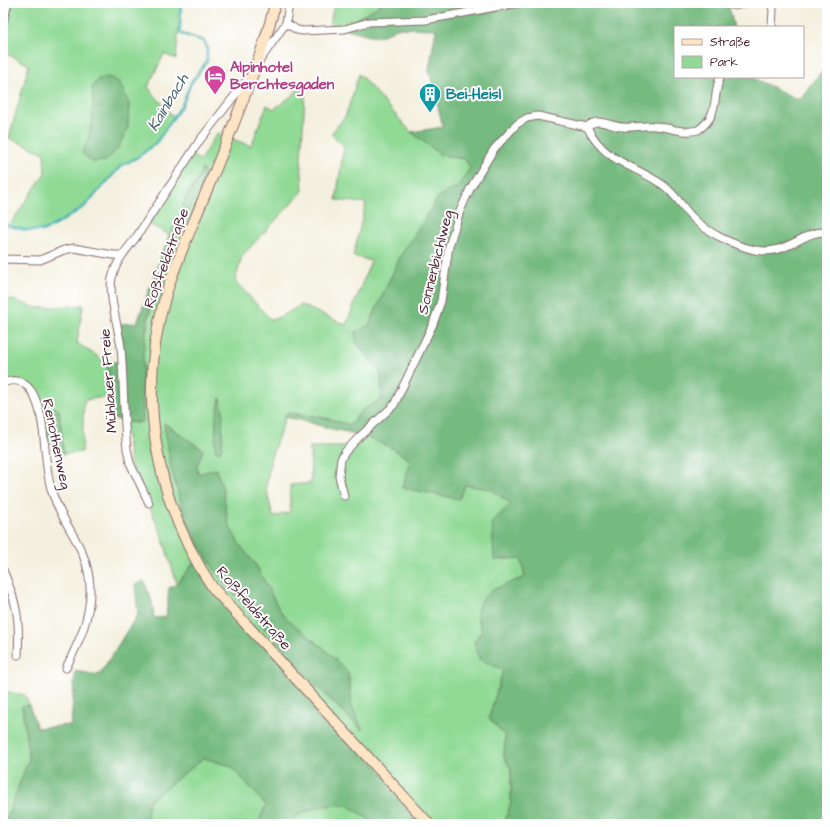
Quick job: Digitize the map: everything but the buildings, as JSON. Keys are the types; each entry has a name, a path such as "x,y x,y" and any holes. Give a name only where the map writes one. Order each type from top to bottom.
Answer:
{"main road":[{"name":"Roßfeldstraße","path":"275,3 265,43 166,294 154,358 152,404 155,438 161,475 174,515 201,570 213,588 429,824"}],"street":[{"path":"3,23 8,3"},
{"name":"Roßfeldstraße","path":"254,71 286,23 289,3"},
{"path":"286,23 297,30 303,31 345,29 369,22 426,20 518,3"},
{"path":"728,3 735,6 746,3"},
{"path":"770,3 773,9 772,26"},
{"name":"Mühlauer Freie","path":"148,504 130,463 125,436 121,347 111,288 114,271 121,255 137,236 200,140 254,71"},
{"name":"Sonnenbichlweg","path":"344,496 339,476 341,458 359,437 394,405 433,324 441,301 449,246 460,211 470,189 494,149 517,124 527,118 538,116 587,128 594,123 602,122 620,127 654,126 682,131 698,130 710,119 715,108 720,78"},
{"path":"587,128 592,136 610,155 622,164 661,184 672,192 699,224 728,240 755,250 773,250 791,246 816,233 827,232"},
{"path":"3,259 40,260 64,250 74,248 121,255"},
{"name":"Renothenweg","path":"3,383 12,380 20,381 27,386 32,393 40,418 48,475 52,492 63,517 83,552 87,564 90,588 88,613 82,636 66,668"},
{"path":"3,570 13,593 20,622 18,655"}],"green space":[{"path":"3,3 181,3 176,59 164,54 148,87 173,117 156,143 138,157 121,166 85,206 59,223 42,231 26,230 9,226 45,173 44,153 9,138 29,65 3,52 3,23 7,7 3,6"},
{"path":"334,3 383,3 355,20 345,29 329,30"},
{"path":"383,3 728,3 734,26 674,26 674,78 753,78 799,100 826,66 827,61 827,824 504,824 511,802 511,769 504,757 505,736 489,718 503,670 479,659 474,641 482,631 477,613 479,605 483,599 495,589 525,577 521,558 494,560 492,522 511,504 491,489 465,485 459,499 402,488 411,461 392,448 362,435 285,417 287,413 322,417 350,425 361,411 382,399 381,374 356,342 356,332 369,325 401,255 439,196 458,187 470,168 465,159 441,155 411,132 443,127 429,70 436,29 396,28 383,35 377,36 345,29 355,20"},
{"path":"359,74 411,132 441,155 465,159 470,168 458,187 439,196 401,255 369,325 356,342 381,374 382,399 361,411 350,425 322,417 287,413 271,457 266,488 273,517 290,512 290,485 311,483 310,447 350,447 362,435 392,448 411,461 402,488 459,499 465,485 491,489 511,504 494,560 521,558 525,577 494,589 477,613 482,631 479,659 503,670 489,718 505,736 504,757 511,769 511,802 504,824 419,824 414,809 330,717 196,560 177,584 161,533 130,463 125,422 137,423 143,421 143,350 152,301 160,275 189,208 198,192 202,169 199,177 185,199 181,215 169,235 146,222 190,155 200,160 217,133 251,146 267,105 274,109 293,95 306,80 301,159 303,191 242,256 235,281 271,320 282,316 301,305 346,325 371,261 353,256 366,203 336,200 344,146 331,134 346,115","holes":["164,423 203,450 197,466 198,474 216,469 228,523 239,544 256,565 280,611 295,626 326,650 349,677 352,707 362,729 320,689 253,616 214,569 203,552 193,534 181,504 172,469"]},
{"path":"109,77 120,83 129,104 128,127 119,147 106,161 92,162 82,153 91,129 93,104 92,87 98,79"},
{"path":"202,169 204,170 203,180 162,268 153,293 144,347 142,384 143,421 132,422 113,418 106,397 110,377 106,362 122,362 117,324 137,323 169,235 181,215 185,199 199,177"},
{"path":"10,299 37,308 83,305 77,343 106,362 110,377 106,397 84,400 82,452 64,454 59,410 40,418 36,402 20,381 3,383 3,304"},
{"path":"220,398 223,411 222,447 220,452 215,451 216,417"},
{"path":"52,407 59,410 64,454 60,454 50,442 43,439 40,418"},
{"path":"164,423 203,450 197,466 198,474 216,469 223,489 228,523 239,544 256,565 280,611 295,626 326,650 348,672 352,707 363,731 314,683 223,582 201,548 185,516 171,468"},
{"path":"196,560 201,570 414,809 419,824 376,824 347,805 322,806 297,815 291,824 258,824 266,805 231,766 204,758 149,801 146,824 4,824 29,759 22,706 29,705 37,728 71,725 75,671 99,675 138,614 135,585 144,581 152,601 154,618 166,617 169,588 177,584"},
{"path":"3,691 25,695 29,705 22,707 29,759 4,824"},
{"path":"204,758 231,766 266,805 258,824 146,824 148,801"},
{"path":"347,805 376,824 291,824 302,813 309,810 324,806"}],"waterway":[{"name":"Kainbach","path":"3,222 9,226 26,230 42,231 59,223 85,206 121,166 138,157 156,143 182,105 191,83 207,61 207,47 204,41 180,32 181,3"},
{"path":"803,3 811,5"}],"place":[{"name":"Alpinhotel Berchtesgaden","path":"215,96"},
{"name":"Bei-Heisl","path":"430,114"}]}
